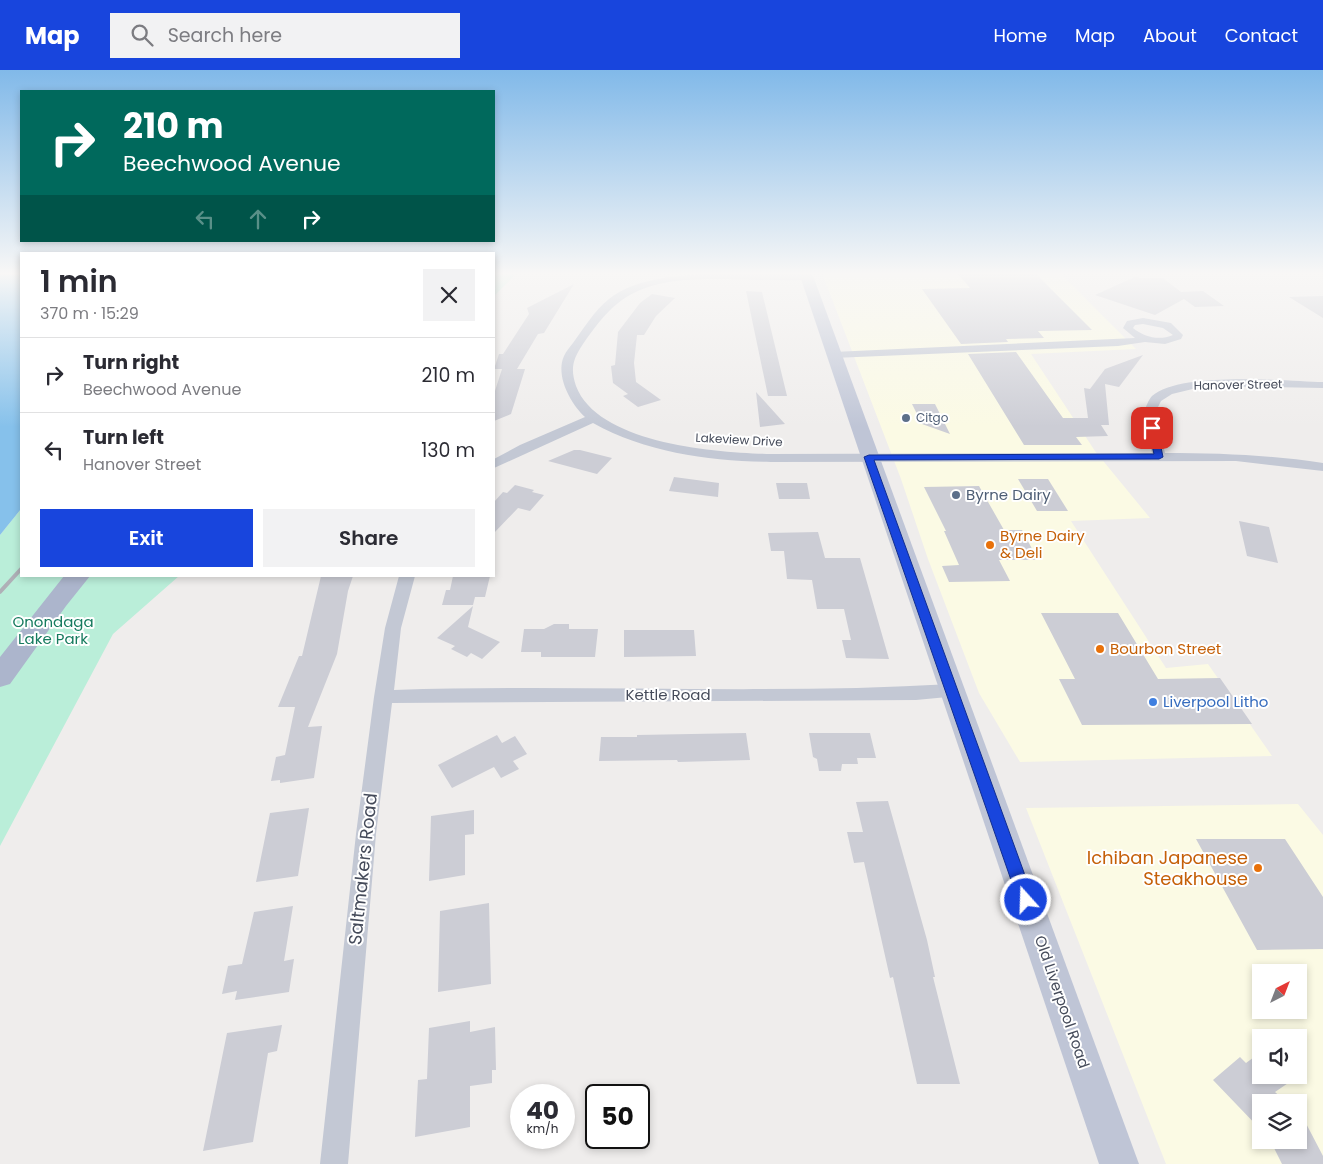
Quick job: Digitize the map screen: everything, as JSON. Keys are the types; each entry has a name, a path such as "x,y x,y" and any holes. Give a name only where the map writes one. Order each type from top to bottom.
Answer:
{"main road":[{"name":"Old Liverpool Road","path":"822,324 1119,1164"},
{"path":"0,677 56,600 77,577"}],"street":[{"path":"495,463 524,448 594,418 586,410 571,386 567,362 591,324"},
{"path":"833,355 1139,341 1144,338"},
{"name":"Hanover Street","path":"1159,457 1150,413 1156,399 1168,391 1205,384 1323,385"},
{"name":"Lakeview Drive","path":"594,418 673,448 712,455 869,457"},
{"path":"869,457 1236,457 1323,467"},
{"name":"Saltmakers Road","path":"334,1164 366,834 393,628 406,577"},
{"name":"Kettle Road","path":"383,697 446,694 673,696 952,691"}],"shaded area":[{"path":"842,324 1111,324 1136,349 1031,354 1095,451 1150,518 1071,521 1166,668 1208,664 1272,756 1020,762 979,693 928,559 901,479"},
{"path":"1298,804 1323,835 1323,1164 1166,1164 1026,808"}],"green space":[{"name":"Onondaga Lake Park","path":"20,510 20,577 178,577 113,634 0,846 0,535"}],"water":[{"path":"0,324 20,324 20,510 0,535"}],"building":[{"path":"522,324 549,324 544,333 538,334 517,369 525,369 511,414 495,421 495,391 502,369 495,369 495,366 499,354 503,354"},
{"path":"624,324 651,324 644,335 637,335 634,363 636,382 661,400 638,407 623,396 628,394 613,383 611,366 615,365 618,332"},
{"path":"753,324 770,324 787,396 768,396"},
{"path":"947,324 1086,324 1092,330 1038,331 1044,338 1006,339 1008,342 961,344"},
{"path":"1016,352 1063,418 1088,418 1084,388 1090,389 1105,369 1143,355 1119,387 1105,384 1109,425 1101,425 1108,436 1076,437 1082,445 1024,445 968,354"},
{"path":"756,392 785,424 760,427"},
{"path":"912,404 935,404 950,434 922,424"},
{"path":"574,450 612,458 597,474 548,461"},
{"path":"674,477 719,483 718,497 669,491"},
{"path":"1018,479 1048,479 1068,511 1037,511"},
{"path":"776,483 807,483 810,499 779,499"},
{"path":"515,485 544,495 530,511 518,508 495,532 495,501 503,492 507,493"},
{"path":"979,486 1004,530 1022,530 1038,560 999,560 1010,581 949,582 942,566 959,565 944,531 946,531 924,487"},
{"path":"1239,521 1269,527 1278,563 1247,556"},
{"path":"818,532 825,558 860,558 889,659 846,658 842,640 851,640 844,609 817,609 812,580 787,579 784,551 771,551 768,533"},
{"path":"321,577 353,577 348,591 337,654 308,727 322,726 314,778 280,783 280,780 271,781 276,757 285,755 295,707 278,707 299,656 302,656"},
{"path":"453,577 490,577 485,597 475,597 473,605 442,605 446,590 450,590"},
{"path":"473,606 468,627 500,642 482,659 471,653 467,657 451,649 455,646 437,638"},
{"path":"1041,613 1118,613 1158,679 1220,678 1252,724 1082,725 1059,679 1075,679"},
{"path":"554,624 569,624 569,629 598,629 595,657 541,657 541,652 521,652 524,629 544,629"},
{"path":"624,630 694,630 696,656 624,657"},
{"path":"746,733 750,760 678,762 677,760 599,761 601,737"},
{"path":"809,733 870,733 876,758 857,758 858,764 842,764 841,771 819,771 817,759 813,757"},
{"path":"497,735 502,743 515,736 527,754 513,761 519,769 501,778 494,767 452,788 438,765"},
{"path":"888,801 927,940 935,977 933,977 960,1084 917,1084 893,977 890,978 864,862 854,863 847,832 863,832 856,802"},
{"path":"309,808 298,876 256,882 270,813"},
{"path":"474,810 474,834 465,835 465,875 429,881 431,816"},
{"name":"Ichiban Japanese Steakhouse","path":"1196,839 1285,839 1323,897 1323,949 1257,950"},
{"path":"489,903 491,984 438,992 440,911"},
{"path":"293,906 284,961 294,959 289,992 235,1000 237,991 222,994 228,966 242,964 254,912"},
{"path":"470,1021 470,1032 495,1027 496,1070 492,1070 492,1083 470,1086 470,1127 415,1137 418,1080 427,1079 429,1028"},
{"path":"282,1025 277,1051 268,1053 253,1142 203,1151 227,1033"},
{"path":"1240,1057 1246,1063 1252,1059 1252,1084 1287,1084 1275,1092 1277,1094 1252,1094 1252,1121 1213,1080"},
{"path":"1307,1125 1323,1156 1323,1164 1282,1164 1274,1149 1307,1149"}],"railway":[{"path":"0,592 20,570"}],"place":[{"name":"Citgo","path":"906,418"},
{"name":"Byrne Dairy","path":"956,495"},
{"name":"Byrne Dairy & Deli","path":"990,545"},
{"name":"Bourbon Street","path":"1100,649"},
{"name":"Liverpool Litho","path":"1153,702"},
{"name":"Ichiban Japanese Steakhouse","path":"1258,868"}],"route":[{"path":"1026,900 869,457 1159,457 1152,428"}]}
